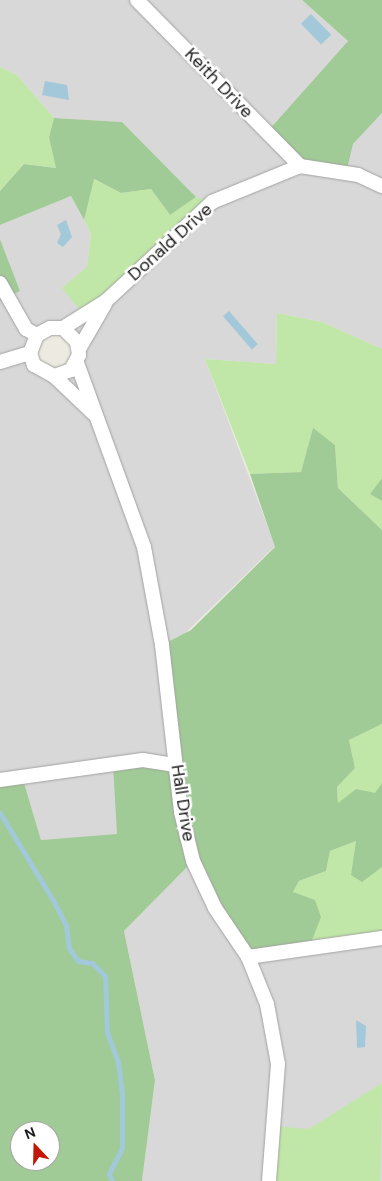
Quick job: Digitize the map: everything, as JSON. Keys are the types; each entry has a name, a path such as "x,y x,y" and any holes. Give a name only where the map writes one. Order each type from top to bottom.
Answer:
{"street":[{"name":"Keith Drive","path":"138,0 300,166"},
{"path":"300,166 358,175 382,186"},
{"name":"Donald Drive","path":"63,328 106,301 212,202 300,166"},
{"path":"0,283 26,330 37,335"},
{"name":"Donald Drive","path":"78,356 106,301"},
{"path":"50,328 63,328 78,356 66,374 54,376 38,370 30,353 37,335 50,328"},
{"path":"0,362 30,353"},
{"name":"Hall Drive","path":"78,356 96,416 144,547 176,765 181,812 193,861 215,908 248,957 267,1004 278,1064 269,1181"},
{"name":"Hall Drive","path":"54,376 96,416"},
{"path":"0,780 143,760 176,765"},
{"path":"248,957 382,938"}],"shaded area":[{"path":"0,0 302,0 348,41 267,132 353,144 382,113 382,349 322,322 277,313 276,364 205,359 275,546 178,640 176,765 117,835 41,840 22,776 0,780 0,301 20,291 0,239 0,225 71,196 91,234 87,267 212,202 196,197 122,122 54,118 17,75 0,67","holes":["42,330 71,333 77,342 66,374 34,365"]},
{"path":"193,861 382,938 382,1181 142,1181 155,1080 124,931"}],"green space":[{"path":"302,0 382,0 382,113 353,144 346,173 300,166 267,132 348,41"},
{"path":"0,67 17,75 54,118 49,137 57,168 24,164 0,191"},
{"path":"54,118 122,122 196,197 170,215 151,189 121,193 94,179 84,220 71,196 0,225 0,191 24,164 56,168 49,137"},
{"path":"93,179 121,193 151,189 170,215 196,197 212,202 84,315 62,288 87,267 91,234 84,220"},
{"path":"0,239 20,291 0,301"},
{"path":"277,313 322,322 382,349 382,478 371,494 382,501 382,530 338,488 335,445 313,429 301,472 250,474 205,359 276,364"},
{"path":"313,428 335,445 338,488 382,530 382,724 349,740 355,768 337,787 338,803 356,789 375,793 382,783 382,867 362,882 351,875 356,841 330,851 326,871 299,881 293,892 315,900 321,917 309,948 248,957 193,861 124,931 155,1080 142,1181 0,1181 0,780 22,776 41,840 117,834 113,765 176,765 162,645 191,630 275,547 250,474 301,472"},
{"path":"382,478 382,501 370,494"},
{"path":"382,724 382,783 375,794 356,789 338,804 337,786 355,768 349,740"},
{"path":"356,841 382,867 382,938 309,948 293,892 299,881 326,871 330,851"},
{"path":"382,1083 380,1181 269,1181 272,1126 309,1129"}],"water":[{"path":"311,14 331,35 321,45 301,24"},
{"path":"45,81 67,85 69,100 42,95"},
{"path":"66,220 72,237 63,247 57,243 61,234 57,225"},
{"path":"229,311 258,344 252,349 223,316"},
{"path":"356,1020 366,1026 365,1047 357,1048"}],"waterway":[{"path":"0,813 66,925 69,948 78,961 92,963 105,976 107,1032 118,1062 122,1096 122,1148 109,1174 112,1181"}]}
